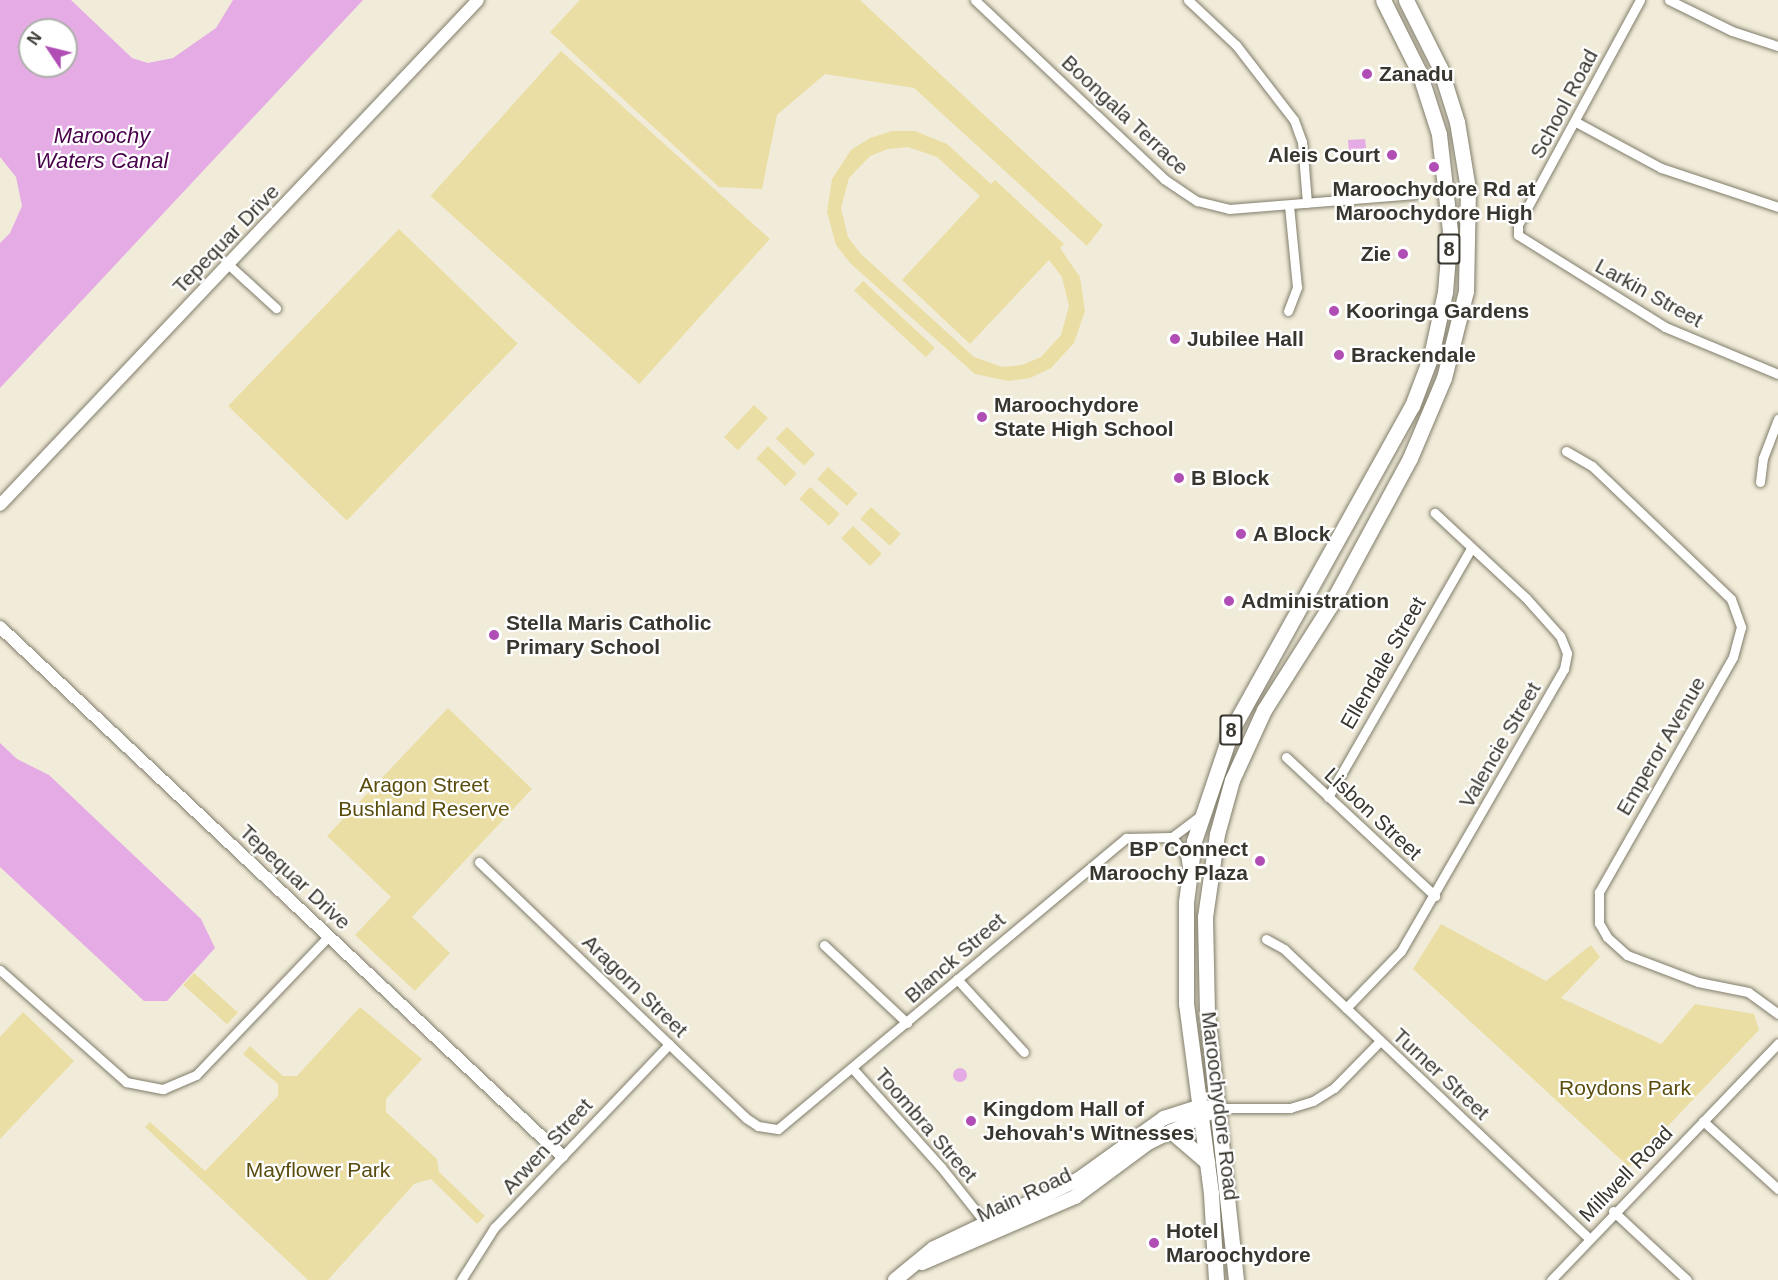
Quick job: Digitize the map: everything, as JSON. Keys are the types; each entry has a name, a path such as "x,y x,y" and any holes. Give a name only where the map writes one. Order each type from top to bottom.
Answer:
{"main road":[{"name":"Maroochydore Road","path":"1216,1280 1207,1162 1186,1004 1188,875 1201,816 1232,729 1401,429 1422,382 1440,323 1450,231 1439,134 1419,72 1383,0"},
{"name":"Maroochydore Road","path":"1236,1280 1207,1013 1205,917 1210,863 1226,801 1263,710 1330,606 1410,458 1444,378 1466,291 1468,189 1457,122 1436,60 1406,0"},
{"name":"Main Road","path":"989,1228 1078,1179 1158,1122 1218,1108"},
{"name":"Main Road","path":"895,1280 934,1248 1075,1197 1148,1143 1199,1113"},
{"path":"1171,1131 1207,1162"}],"street":[{"name":"Tepequar Drive","path":"0,505 478,0"},
{"name":"Boongala Terrace","path":"975,0 1182,193 1230,209 1415,194"},
{"path":"1188,0 1236,45 1300,130 1308,203"},
{"name":"School Road","path":"1518,225 1576,122 1640,0"},
{"path":"1669,0 1732,31 1778,46"},
{"path":"1576,122 1661,168 1778,207"},
{"path":"1288,311 1297,287 1289,205"},
{"name":"Larkin Street","path":"1518,225 1518,235 1524,241 1665,327 1778,374"},
{"path":"229,265 276,308"},
{"path":"1760,482 1763,458 1778,419"},
{"name":"Emperor Avenue","path":"1566,451 1592,466 1731,599 1741,627 1733,657 1599,892 1599,923 1607,937 1627,955 1698,982 1748,992 1778,1014"},
{"name":"Valencie Street","path":"1346,1008 1401,951 1435,896 1563,669 1567,653 1560,636 1526,597 1435,513"},
{"name":"Ellendale Street","path":"1328,797 1471,548"},
{"name":"Tepequar Drive","path":"0,627 562,1156"},
{"name":"Lisbon Street","path":"1286,757 1435,896"},
{"path":"1188,875 1185,854 1172,837 1201,816"},
{"name":"Blanck Street","path":"770,1130 788,1125 957,979 1126,838 1172,837"},
{"name":"Aragorn Street","path":"479,862 746,1118 770,1130"},
{"path":"0,970 126,1082 163,1089 196,1075 329,936"},
{"name":"Turner Street","path":"1266,939 1284,949 1589,1238"},
{"path":"824,945 907,1023"},
{"path":"957,979 1024,1052"},
{"path":"1218,1108 1290,1108 1313,1101 1334,1088 1380,1041"},
{"name":"Millwell Road","path":"1551,1280 1613,1212 1778,1043"},
{"name":"Arwen Street","path":"461,1280 494,1228 669,1044"},
{"name":"Toombra Street","path":"853,1070 989,1228"},
{"path":"1703,1120 1778,1189"},
{"path":"1613,1212 1687,1280"}],"green space":[{"path":"580,0 860,0 1103,225 1087,246 914,88 825,74 777,115 762,189 719,187 550,32"},
{"path":"561,51 770,239 639,384 431,196"},
{"path":"892,131 915,131 947,144 991,184 995,180 1064,244 1060,248 1080,277 1085,311 1074,343 1051,368 1030,378 1008,381 975,374 850,263 836,245 827,212 832,179 851,150 870,138","holes":["908,147 937,157 980,196 902,280 970,344 1049,260 1062,277 1069,306 1061,335 1041,357 1022,365 1002,367 974,357 860,253 848,237 841,208 849,178 870,156 888,149"]},
{"path":"399,229 518,344 347,521 228,406"},
{"path":"863,281 935,348 926,357 854,291"},
{"path":"754,405 768,418 738,450 724,437"},
{"path":"787,427 815,454 804,466 776,439"},
{"path":"768,446 797,474 785,486 756,458"},
{"path":"828,467 858,494 847,506 817,479"},
{"path":"810,487 840,514 829,526 799,499"},
{"path":"871,507 901,534 890,546 860,519"},
{"path":"853,526 882,554 870,566 841,538"},
{"name":"Aragon Street Bushland Reserve","path":"448,708 532,789 412,917 450,953 415,991 355,935 391,897 327,836"},
{"name":"Roydons Park","path":"1441,924 1546,981 1591,945 1600,957 1561,998 1661,1044 1695,1004 1754,1014 1759,1030 1629,1167 1413,969"},
{"path":"194,973 238,1012 227,1024 183,985"},
{"name":"Mayflower Park","path":"360,1007 422,1059 386,1099 386,1112 437,1159 439,1172 485,1216 477,1224 431,1179 414,1184 328,1280 308,1280 145,1127 150,1122 205,1171 278,1096 278,1084 243,1054 250,1046 283,1076 297,1076"},
{"path":"23,1012 74,1061 0,1139 0,1037"}],"water":[{"name":"Maroochy Waters Canal","path":"0,0 71,0 132,58 148,63 173,58 216,28 233,0 363,0 0,388 0,243 10,233 22,206 16,177 0,157"},
{"path":"1365,139 1366,148 1349,152 1348,140"},
{"path":"0,743 17,759 49,775 201,919 215,948 167,1001 144,1001 0,867"},
{"path":"960,1068 965,1070 967,1075 965,1080 960,1082 955,1080 953,1075 955,1070"}],"place":[{"name":"Zanadu","path":"1367,74"},
{"name":"Aleis Court","path":"1392,155"},
{"name":"Maroochydore Rd at Maroochydore High","path":"1434,167"},
{"name":"Zie","path":"1403,254"},
{"name":"Kooringa Gardens","path":"1334,311"},
{"name":"Jubilee Hall","path":"1175,339"},
{"name":"Brackendale","path":"1339,355"},
{"name":"Maroochydore State High School","path":"982,417"},
{"name":"B Block","path":"1179,478"},
{"name":"A Block","path":"1241,534"},
{"name":"Administration","path":"1229,601"},
{"name":"Stella Maris Catholic Primary School","path":"494,635"},
{"name":"BP Connect Maroochy Plaza","path":"1260,861"},
{"name":"Kingdom Hall of Jehovah's Witnesses","path":"971,1121"},
{"name":"Hotel Maroochydore","path":"1154,1243"}]}
